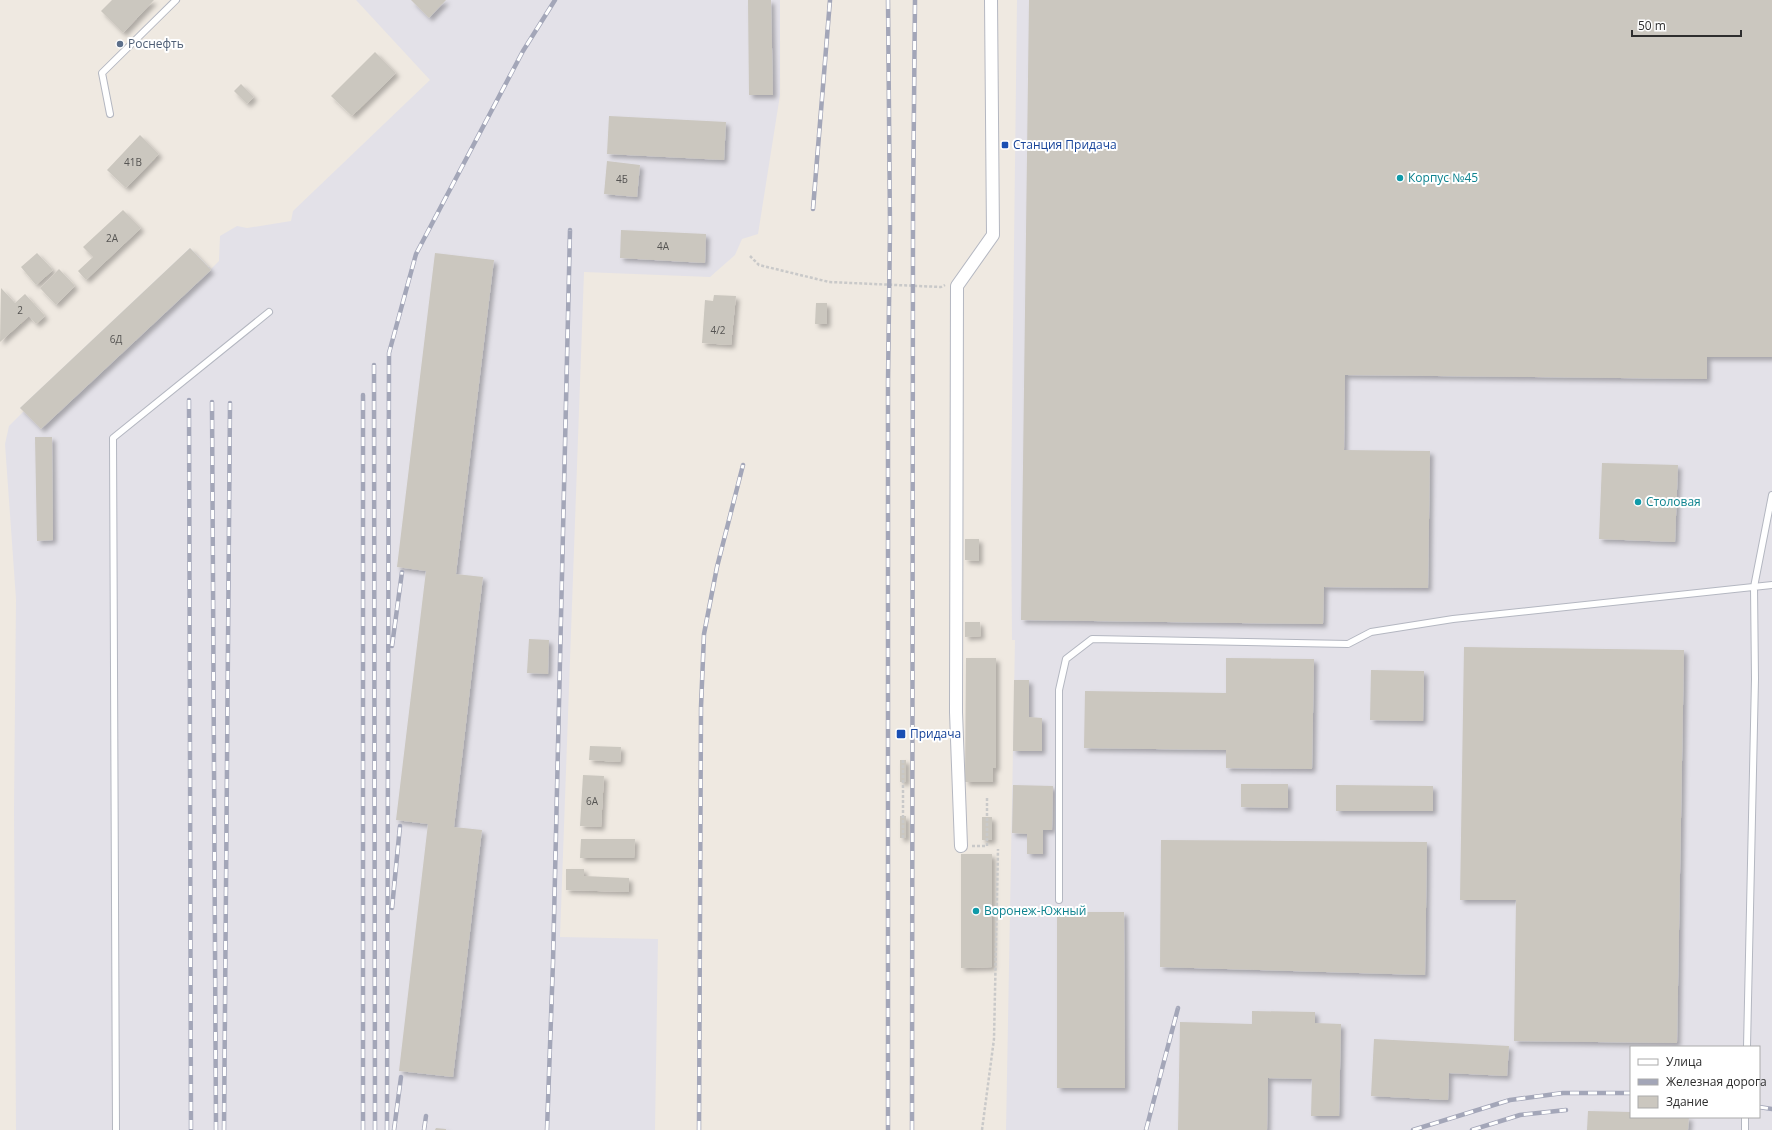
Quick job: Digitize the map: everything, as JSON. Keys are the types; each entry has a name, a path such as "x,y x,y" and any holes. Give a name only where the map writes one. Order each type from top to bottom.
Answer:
{"street":[{"path":"961,846 956,712 957,286 993,235 991,0"}],"lane":[{"path":"110,114 102,72 176,0"},
{"path":"116,1130 113,438 269,312"},
{"path":"1747,1046 1755,679 1754,587 1772,495"},
{"path":"1059,900 1059,690 1066,659 1092,640 1348,644 1371,632 1453,619 1772,585"},
{"path":"1745,1118 1745,1130"}],"path":[{"path":"750,256 759,265 829,282 941,287"},
{"path":"903,760 903,838"},
{"path":"961,846 987,846 986,797"},
{"path":"982,1130 994,1039 998,849"}],"shaded area":[{"path":"356,0 780,0 780,95 758,234 742,239 735,255 710,277 584,272 560,937 658,939 655,1130 16,1130 14,810 16,599 5,444 9,426 24,411 20,408 190,248 211,269 219,261 220,236 237,226 247,228 291,221 293,211 430,80"},
{"path":"1017,0 1772,0 1772,1130 1006,1130 1015,640 1012,640 1011,496"}],"building":[{"path":"112,0 154,0 123,33 101,11"},
{"path":"411,0 446,0 429,18"},
{"path":"748,0 771,0 773,95 749,95"},
{"name":"Корпус №45","path":"1029,0 1772,0 1772,357 1707,357 1707,379 1345,375 1344,450 1430,451 1428,588 1324,587 1323,624 1021,620"},
{"path":"375,52 396,73 352,116 331,96"},
{"path":"241,84 254,97 247,104 234,91"},
{"path":"609,116 726,122 724,160 607,154"},
{"path":"140,135 159,154 126,188 107,170"},
{"path":"607,161 640,165 637,197 604,194"},
{"path":"123,210 141,228 86,280 78,271 93,257 83,247"},
{"path":"621,230 706,234 705,263 620,258"},
{"path":"190,248 211,270 41,429 20,408"},
{"path":"37,253 53,270 36,285 21,267"},
{"path":"435,253 494,260 456,574 483,577 454,827 482,830 453,1077 399,1071 428,824 396,820 426,571 397,567"},
{"path":"59,269 75,286 56,305 40,288"},
{"path":"1,288 15,303 25,294 45,316 36,324 29,316 0,342"},
{"path":"714,295 736,296 731,345 702,343 705,300 713,301"},
{"path":"816,303 827,303 827,324 815,324"},
{"path":"35,437 52,437 53,540 37,541"},
{"name":"Столовая","path":"1602,463 1678,465 1675,542 1599,539"},
{"path":"965,539 979,539 979,561 965,560"},
{"path":"965,622 980,622 981,636 965,637"},
{"path":"529,639 549,640 548,674 527,673"},
{"path":"1464,647 1684,650 1677,1043 1514,1041 1516,900 1460,900"},
{"path":"966,658 996,658 996,768 993,768 993,782 965,782"},
{"path":"1226,658 1314,659 1312,769 1226,768 1226,750 1084,748 1085,691 1226,693"},
{"path":"1371,670 1424,671 1423,721 1370,720"},
{"path":"1014,680 1029,680 1029,717 1042,718 1042,751 1013,751"},
{"path":"590,746 621,747 620,762 589,760"},
{"path":"900,760 906,760 906,782 900,782"},
{"path":"583,775 604,776 601,827 580,826"},
{"path":"1241,784 1288,784 1288,808 1241,807"},
{"path":"1013,785 1053,786 1052,830 1043,830 1043,854 1027,854 1027,834 1012,833"},
{"path":"1336,785 1433,786 1433,811 1336,811"},
{"path":"900,816 906,816 906,838 900,838"},
{"path":"982,817 992,817 992,840 982,840"},
{"path":"581,839 635,839 634,858 580,858"},
{"path":"1161,840 1427,842 1425,975 1160,967"},
{"name":"Воронеж-Южный","path":"961,854 992,854 992,967 961,968"},
{"path":"566,869 584,869 584,876 629,878 629,892 566,890"},
{"path":"1057,912 1124,912 1125,1088 1057,1088"},
{"path":"1252,1011 1315,1012 1315,1023 1341,1024 1339,1116 1311,1116 1312,1079 1268,1078 1267,1130 1178,1130 1180,1022 1252,1024"},
{"path":"1374,1039 1509,1046 1507,1076 1449,1073 1448,1100 1371,1096"},
{"path":"1588,1111 1630,1112 1630,1118 1689,1118 1688,1130 1587,1130"},
{"path":"436,1128 446,1129 446,1130 435,1130"}],"railway":[{"path":"387,1130 389,353 416,254 523,51 555,0"},
{"path":"813,209 830,0"},
{"path":"888,0 890,228 888,382 888,1130"},
{"path":"912,1130 913,210 915,0"},
{"path":"547,1130 553,962 570,230"},
{"path":"374,365 375,1130"},
{"path":"363,395 363,1130"},
{"path":"189,400 191,1130"},
{"path":"212,402 216,1130"},
{"path":"224,1130 230,403"},
{"path":"699,1130 701,707 704,634 717,567 743,465"},
{"path":"392,646 402,572"},
{"path":"392,908 400,826"},
{"path":"1146,1130 1178,1008"},
{"path":"394,1130 401,1077"},
{"path":"1413,1130 1510,1100 1563,1093 1630,1093"},
{"path":"1760,1107 1772,1109"},
{"path":"1472,1130 1520,1115 1566,1110"},
{"path":"424,1130 426,1116"}],"place":[{"name":"Роснефть","path":"120,44"},
{"name":"Станция Придача","path":"1005,145"},
{"name":"Корпус №45","path":"1400,178"},
{"name":"Столовая","path":"1638,502"},
{"name":"Придача","path":"901,734"},
{"name":"Воронеж-Южный","path":"976,911"}]}
